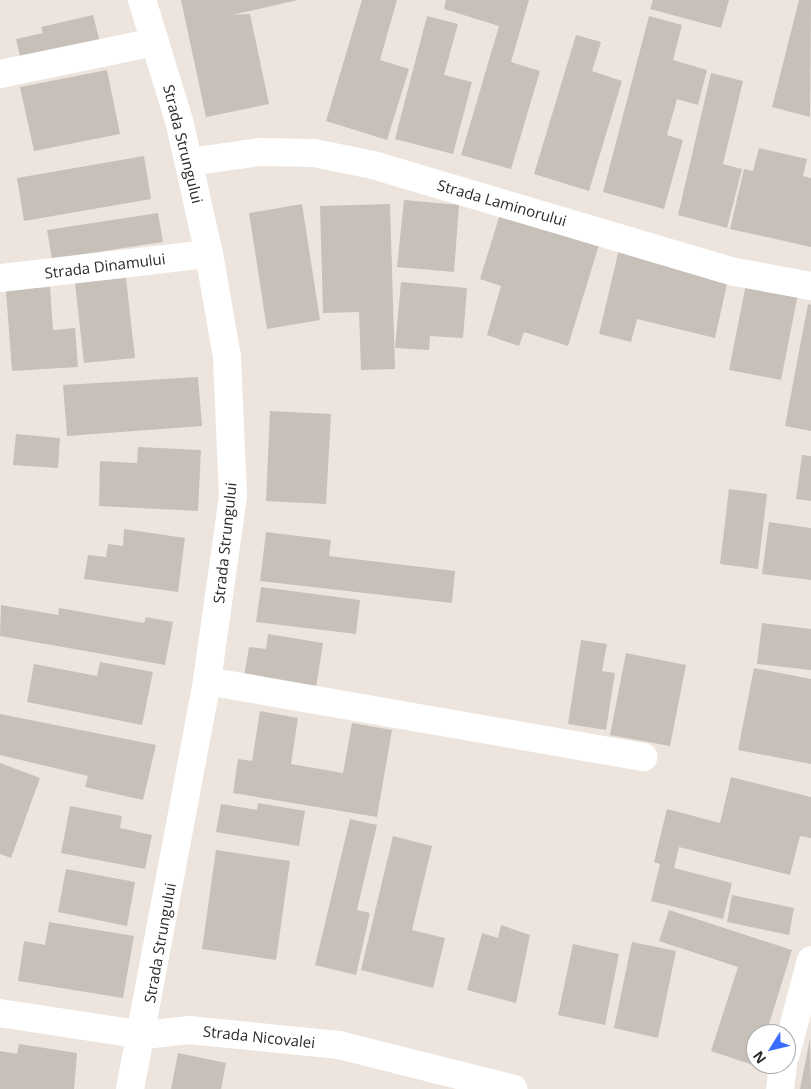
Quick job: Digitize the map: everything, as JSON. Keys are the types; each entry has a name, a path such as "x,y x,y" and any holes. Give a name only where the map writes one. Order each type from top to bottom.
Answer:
{"street":[{"name":"Strada Strungului","path":"130,1089 144,1035 207,681 227,554 233,486 227,357 209,254 189,162 156,42 142,0"},
{"path":"0,74 156,42"},
{"name":"Strada Laminorului","path":"189,162 260,152 314,153 373,165 735,272 811,286"},
{"name":"Strada Dinamului","path":"0,278 209,254"},
{"path":"207,681 643,757"},
{"path":"794,1024 811,960"},
{"name":"Strada Nicovalei","path":"0,1012 144,1035 189,1030 339,1045 514,1089"},
{"path":"780,1089 782,1074"}],"building":[{"path":"181,0 298,0 232,15 250,14 269,104 206,117"},
{"path":"362,0 397,0 380,60 409,69 387,140 326,121"},
{"path":"446,0 529,0 511,62 540,71 511,169 461,155 499,26 444,9"},
{"path":"653,0 729,0 721,28 650,9"},
{"path":"799,0 811,0 810,117 772,107"},
{"path":"93,15 101,46 22,65 16,39 43,33 41,27"},
{"path":"427,16 458,24 444,75 472,82 453,154 395,139"},
{"path":"649,16 682,25 673,60 707,70 698,105 677,99 667,135 683,140 664,209 603,192"},
{"path":"576,35 601,42 592,71 622,81 589,191 534,174"},
{"path":"107,70 120,134 34,151 20,87"},
{"path":"711,73 743,81 723,164 742,169 727,228 678,215"},
{"path":"759,148 807,159 803,176 811,178 811,247 730,229 744,169 753,171"},
{"path":"144,156 151,199 24,221 17,178"},
{"path":"404,200 459,205 454,272 397,267"},
{"path":"302,204 320,320 267,329 249,213"},
{"path":"390,204 395,369 361,370 359,312 323,313 320,206"},
{"path":"158,213 163,242 52,259 47,230"},
{"path":"500,214 599,245 568,346 524,332 519,346 487,335 501,286 480,279"},
{"path":"619,249 729,275 715,338 637,319 631,342 599,334"},
{"path":"126,278 135,358 84,363 75,283"},
{"path":"401,282 467,288 463,338 430,336 429,350 395,348"},
{"path":"746,284 798,294 781,380 729,370"},
{"path":"50,287 53,330 75,328 78,367 12,371 6,290"},
{"path":"808,304 811,305 811,431 785,426"},
{"path":"198,377 202,426 67,436 63,385"},
{"path":"270,411 331,414 326,504 266,501"},
{"path":"16,434 60,438 58,468 13,465"},
{"path":"138,447 201,450 198,511 99,506 100,461 137,463"},
{"path":"802,455 811,456 811,501 796,499"},
{"path":"729,489 767,494 758,569 720,564"},
{"path":"769,522 811,528 811,580 762,574"},
{"path":"124,529 185,538 178,592 84,579 88,555 106,557 108,544 123,546"},
{"path":"266,532 331,540 329,556 455,571 452,603 260,581"},
{"path":"261,587 360,600 356,634 256,622"},
{"path":"1,605 58,615 59,608 144,623 146,617 173,622 165,665 0,636"},
{"path":"762,623 811,629 811,670 757,664"},
{"path":"268,634 323,643 316,688 244,677 249,647 266,649"},
{"path":"581,640 607,644 602,671 615,673 606,730 568,724"},
{"path":"626,653 686,665 670,746 610,735"},
{"path":"100,662 153,672 142,725 27,702 34,664 97,676"},
{"path":"754,668 811,679 811,764 738,750"},
{"path":"260,711 298,718 291,764 343,773 352,723 392,730 377,817 233,793 238,759 252,761"},
{"path":"0,714 156,745 143,800 85,787 88,776 0,755"},
{"path":"0,763 40,778 11,858 0,854"},
{"path":"731,777 811,797 811,838 800,836 790,875 679,847 674,868 732,883 723,919 651,901 660,864 654,862 667,809 720,823"},
{"path":"258,803 305,811 299,846 216,832 221,804 257,810"},
{"path":"70,806 122,816 120,828 152,835 145,869 61,853"},
{"path":"350,819 377,825 357,910 370,913 356,975 315,965"},
{"path":"393,836 432,846 412,930 445,938 433,988 361,970"},
{"path":"216,850 290,861 276,960 202,949"},
{"path":"66,869 135,882 127,926 58,912"},
{"path":"732,895 794,908 789,935 727,922"},
{"path":"669,910 792,950 769,1024 746,1024 746,1063 711,1051 738,967 659,941"},
{"path":"49,922 134,936 123,998 18,981 24,941 45,945"},
{"path":"501,925 530,935 516,1003 467,990 482,933 498,938"},
{"path":"632,942 676,951 658,1038 614,1028"},
{"path":"573,944 619,954 605,1025 558,1015"},
{"path":"810,1038 811,1089 800,1089"},
{"path":"19,1044 77,1053 74,1089 0,1089 0,1051 17,1054"},
{"path":"178,1053 226,1063 221,1089 171,1089"}]}
